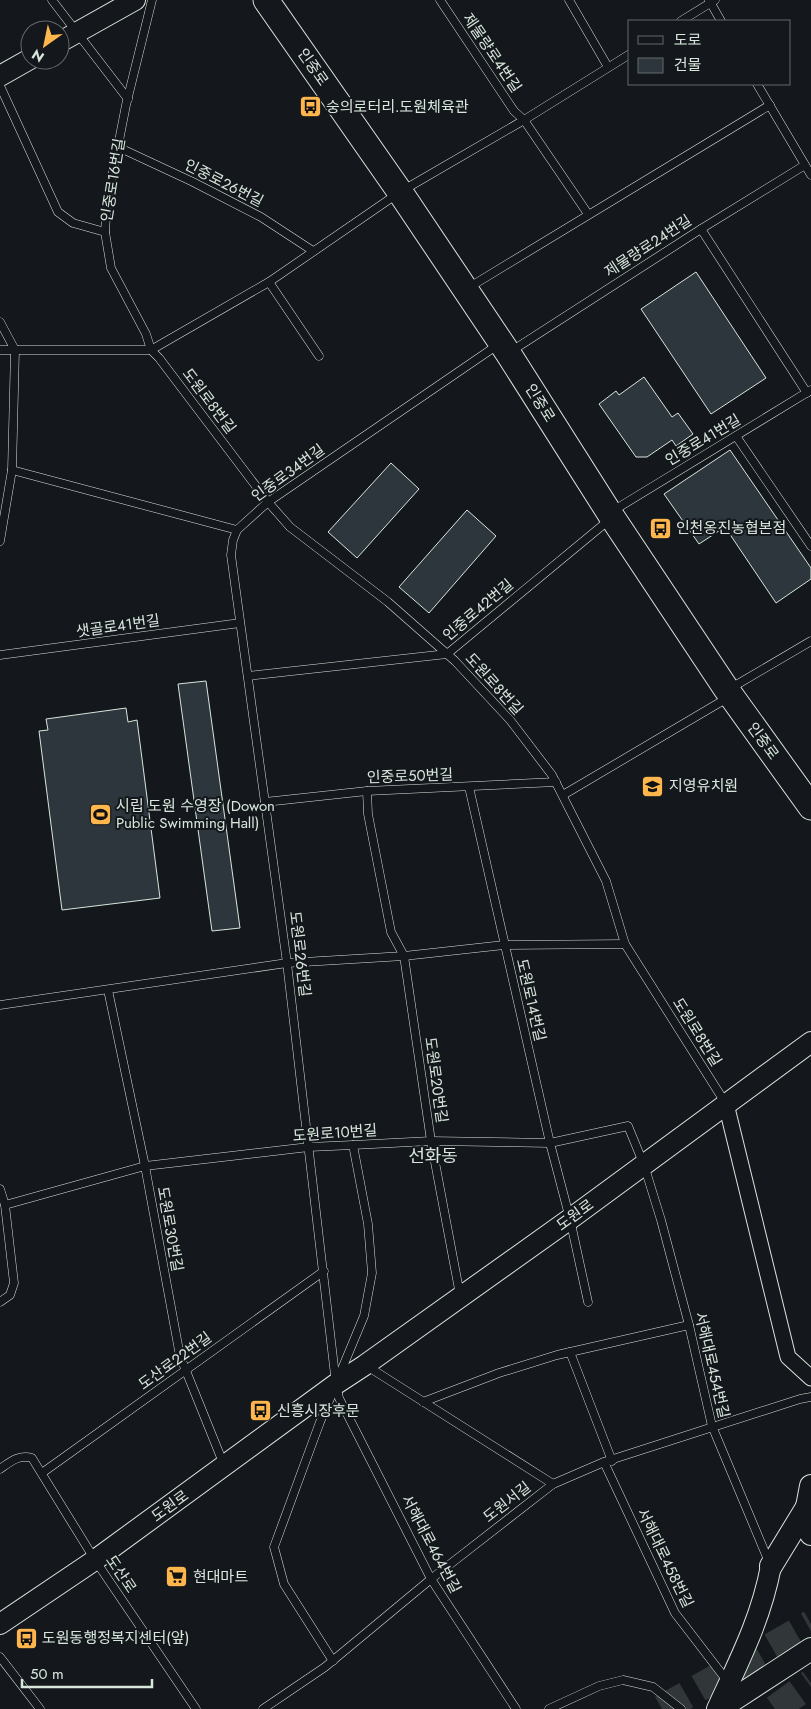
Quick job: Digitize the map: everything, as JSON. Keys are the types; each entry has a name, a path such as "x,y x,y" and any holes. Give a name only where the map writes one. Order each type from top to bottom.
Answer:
{"main road":[{"name":"인중로","path":"266,0 400,192 505,348 611,515 728,693 811,807"},
{"path":"771,1566 809,1496"},
{"path":"809,1496 811,1534"},
{"path":"718,1709 811,1649"}],"street":[{"path":"70,36 135,0"},
{"path":"0,76 20,65"},
{"name":"도원로","path":"0,1624 95,1560 336,1384 570,1219 811,1042"},
{"path":"726,1104 788,1357 811,1378"},
{"path":"718,1709 756,1623 767,1590 771,1566"}],"lane":[{"path":"52,0 128,99"},
{"name":"인중로16번길","path":"0,86 58,212 73,223 105,232 108,202 118,147 152,0"},
{"name":"제물량로4번길","path":"440,0 514,111 524,120 588,214"},
{"path":"569,0 608,67"},
{"path":"682,20 711,1 720,20"},
{"path":"0,350 151,350 269,282 400,192 524,120 628,55"},
{"path":"759,85 811,175"},
{"path":"465,290 770,105"},
{"name":"인중로26번길","path":"118,147 193,182 261,217 313,251"},
{"name":"제물량로24번길","path":"505,348 805,166"},
{"path":"701,229 809,392"},
{"path":"105,232 111,268 146,334 151,350"},
{"path":"269,282 319,356"},
{"path":"0,322 15,350 12,470 0,542"},
{"name":"인중로34번길","path":"237,530 268,502 505,348"},
{"name":"도원로8번길","path":"151,350 268,502 290,527 388,602 447,654 510,720 552,775 606,881 624,944 726,1104"},
{"name":"인중로41번길","path":"611,515 809,392"},
{"path":"736,436 811,546"},
{"path":"12,470 237,530"},
{"name":"인중로42번길","path":"248,676 447,654 611,515"},
{"name":"도원로26번길","path":"237,530 233,540 231,555 287,964 336,1384"},
{"name":"샛골로41번길","path":"0,656 240,623"},
{"path":"563,796 811,641"},
{"name":"인중로50번길","path":"265,802 366,791 556,782"},
{"name":"도원로14번길","path":"469,787 588,1302"},
{"path":"366,791 368,814 391,932 404,956"},
{"path":"0,1005 287,964 404,956 504,945 624,944"},
{"name":"도원로20번길","path":"404,956 430,1141 460,1296"},
{"name":"도원로30번길","path":"108,990 180,1356 224,1466"},
{"name":"도원로10번길","path":"5,1205 144,1166 353,1145 430,1141 550,1143 628,1126 644,1165"},
{"path":"333,1661 284,1584 274,1547 316,1430 364,1316 372,1273 368,1224 353,1145"},
{"name":"서해대로454번길","path":"644,1165 689,1325 712,1426 771,1566"},
{"path":"0,1189 5,1205 14,1283 10,1295 0,1302"},
{"name":"도산로22번길","path":"42,1473 324,1271"},
{"path":"424,1402 499,1374 570,1352 689,1325"},
{"name":"서해대로458번길","path":"570,1352 608,1461 675,1613 729,1684"},
{"path":"365,1365 553,1484"},
{"name":"서해대로464번길","path":"336,1384 340,1398 431,1579 516,1709"},
{"name":"도원서길","path":"262,1709 333,1661 431,1579 553,1484 608,1461 712,1426 811,1397"},
{"name":"도산로","path":"0,1469 14,1459 26,1456 32,1458 95,1560 196,1709"},
{"path":"0,1657 40,1709"},
{"path":"548,1709 599,1686 623,1680 653,1687 681,1709"}],"building":[{"path":"696,272 766,378 711,414 641,309"},
{"path":"644,377 672,417 678,413 693,434 676,446 672,440 647,457 636,457 599,404 616,391 619,395"},
{"path":"730,450 811,568 811,579 776,603 725,527 699,544 664,494"},
{"path":"391,463 419,489 357,558 328,532"},
{"path":"467,510 496,536 429,613 399,587"},
{"path":"206,681 240,928 212,931 178,684"},
{"name":"시립 도원 수영장 (Dowon Public Swimming Hall)","path":"126,708 128,722 137,720 160,898 62,910 39,731 48,730 46,719"}],"tunnel":[{"path":"662,1709 811,1624"},
{"path":"775,1709 811,1683"}],"place":[{"name":"숭의로터리.도원체육관","path":"310,107"},
{"name":"인천옹진농협본점","path":"660,528"},
{"name":"지영유치원","path":"653,786"},
{"name":"시립 도원 수영장 (Dowon Public Swimming Hall)","path":"100,815"},
{"name":"신흥시장후문","path":"261,1411"},
{"name":"현대마트","path":"177,1577"},
{"name":"도원동행정복지센터(앞)","path":"26,1638"}],"district":[{"name":"선화동","path":"433,1156"}]}
